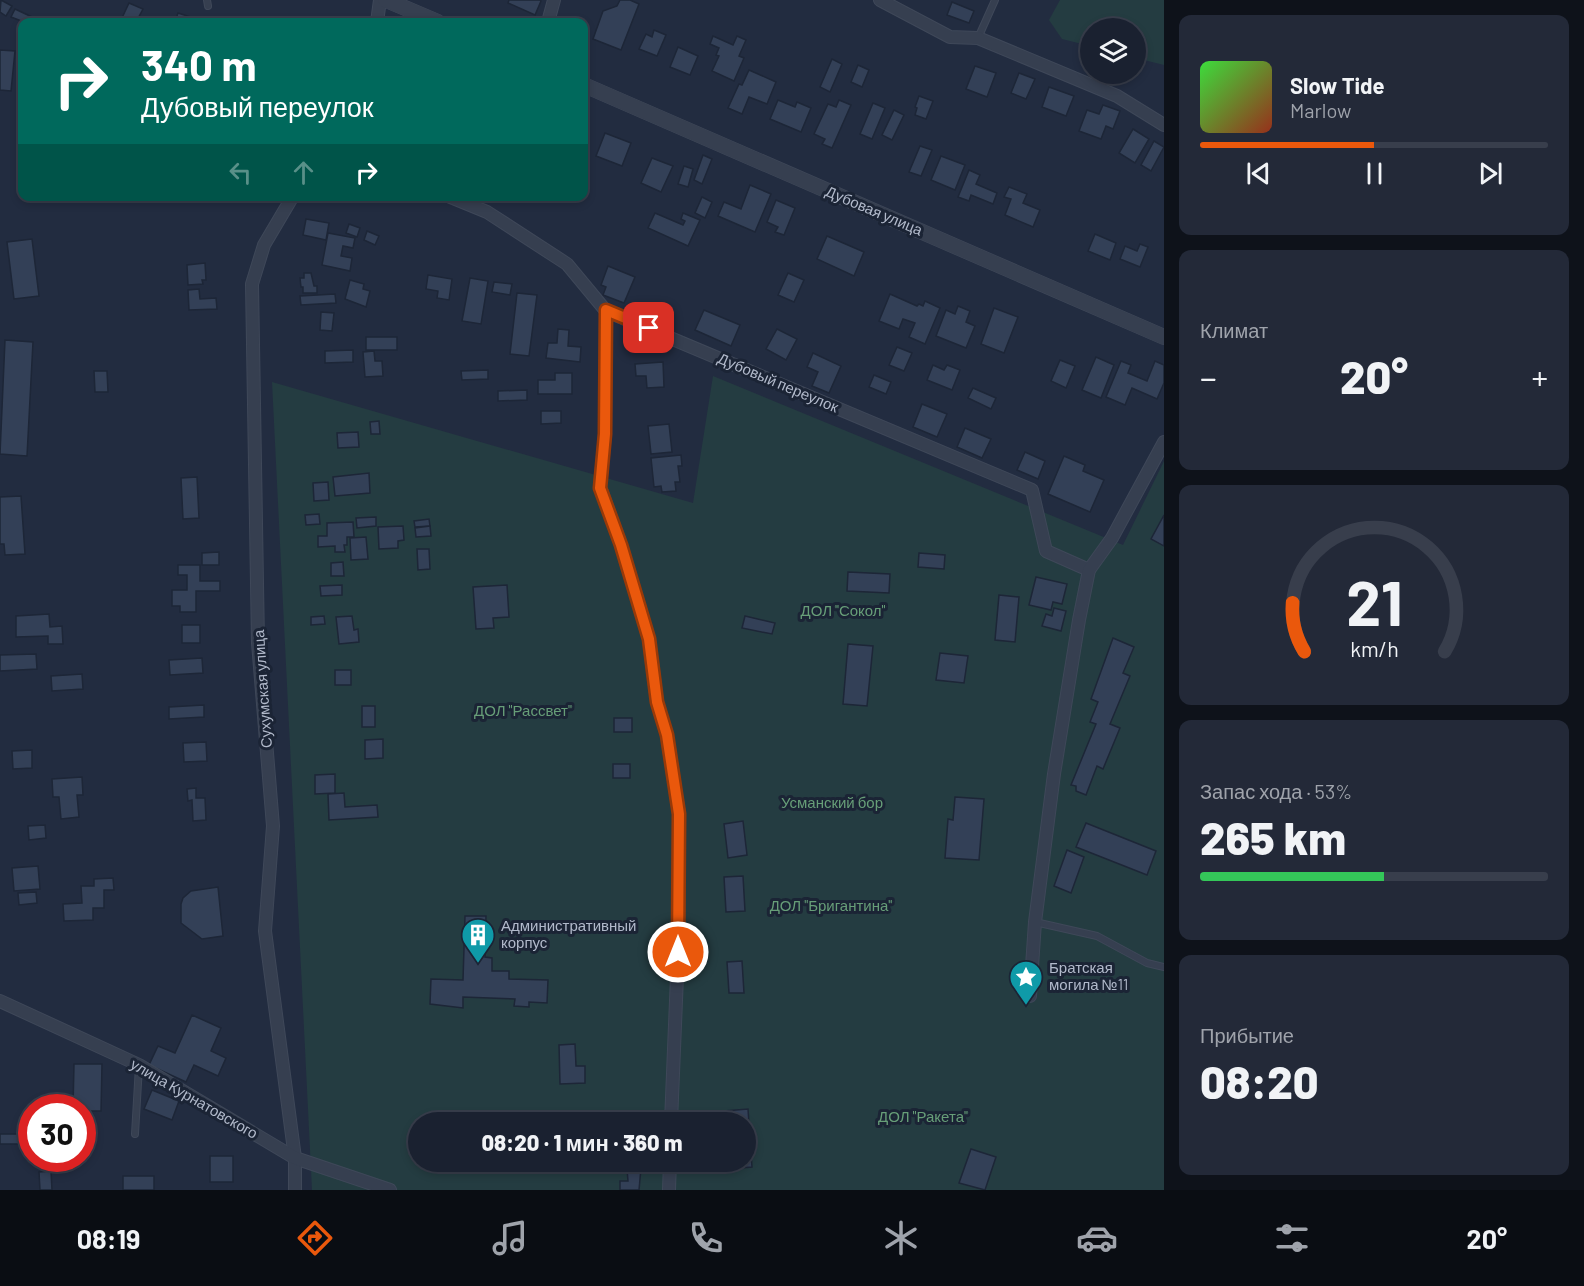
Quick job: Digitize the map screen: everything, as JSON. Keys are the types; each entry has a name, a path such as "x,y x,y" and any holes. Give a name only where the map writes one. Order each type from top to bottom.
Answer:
{"street":[{"path":"378,18 381,0"},
{"path":"386,0 429,18"},
{"path":"549,18 554,0"},
{"path":"880,0 950,37 978,38 1118,96 1164,125"},
{"name":"Дубовая улица","path":"588,87 1164,337"},
{"name":"Сухумская улица","path":"290,201 264,245 252,284 258,643 273,826 265,931 295,1158 295,1190"},
{"name":"Дубовый переулок","path":"460,201 486,212 567,264 606,310 1032,490 1046,551 1089,570"},
{"path":"606,310 605,434 600,488 621,545 649,639 657,702 667,735 679,814 678,952 671,1112"},
{"path":"1030,996 1035,922 1054,774 1078,620 1089,570 1112,538 1164,442"},
{"name":"улица Курнатовского","path":"0,1001 139,1065 295,1158 390,1190"},
{"path":"669,1190 670,1172"}],"lane":[{"path":"978,38 995,0"},
{"path":"1035,922 1097,936 1147,963 1164,967"},
{"path":"135,1134 139,1065"}],"green space":[{"path":"1060,0 1164,0 1164,65 1146,60 1146,18 1080,18 1080,44 1062,39 1049,20"},
{"name":"Усманский бор","path":"713,376 1123,545 1164,461 1164,1190 312,1190 272,382 693,503"}],"building":[{"path":"1,0 12,6 6,16 0,12"},
{"path":"509,0 541,1 535,15 508,3"},
{"path":"620,0 630,0 639,4 621,50 593,39 603,11 617,6"},
{"path":"952,2 974,11 969,23 947,15"},
{"path":"129,3 143,9 138,18 122,18"},
{"path":"15,9 32,17 18,20 11,17"},
{"path":"178,13 194,18 176,18"},
{"path":"654,30 666,35 657,56 639,49 646,34 652,37"},
{"path":"713,36 733,45 737,36 746,40 739,56 744,58 734,81 712,71 719,56 716,55 719,48 710,44"},
{"path":"678,47 698,56 690,75 670,67"},
{"path":"0,50 15,51 11,91 0,90"},
{"path":"832,59 842,64 830,92 820,87"},
{"path":"858,65 869,70 862,87 851,82"},
{"path":"975,66 996,73 987,97 966,89"},
{"path":"749,70 776,82 767,104 749,97 742,114 728,108 739,84 742,85"},
{"path":"1019,73 1035,79 1026,99 1011,93"},
{"path":"1049,87 1074,96 1066,116 1042,107"},
{"path":"919,96 933,101 926,119 915,115"},
{"path":"778,100 795,107 797,102 811,108 801,132 770,119"},
{"path":"839,100 851,105 832,148 822,144 825,139 814,134 828,104 836,107"},
{"path":"873,103 885,108 872,139 860,134"},
{"path":"1103,105 1120,111 1113,129 1106,126 1101,139 1079,131 1087,110 1099,114"},
{"path":"894,110 904,115 892,140 882,135"},
{"path":"1133,129 1149,139 1135,163 1119,153"},
{"path":"605,133 631,143 622,166 596,156"},
{"path":"1154,141 1164,147 1151,171 1141,165"},
{"path":"920,146 932,150 921,176 909,172"},
{"path":"703,155 712,159 702,184 694,180"},
{"path":"941,156 965,165 955,190 931,180"},
{"path":"652,158 673,166 661,192 641,183"},
{"path":"684,166 693,169 688,187 678,184"},
{"path":"969,170 980,175 976,184 997,193 993,204 971,195 969,201 958,197"},
{"path":"750,185 771,194 755,232 718,216 724,202 741,209"},
{"path":"1009,187 1027,194 1023,203 1040,210 1033,227 1005,215 1011,199 1004,197"},
{"path":"702,197 712,202 705,218 695,213"},
{"path":"776,200 795,208 784,235 775,232 778,227 767,222"},
{"path":"655,213 683,225 685,221 681,219 683,213 700,220 688,246 648,228"},
{"path":"306,219 329,223 326,240 303,235"},
{"path":"349,224 360,228 357,237 346,233"},
{"path":"367,231 379,236 375,245 364,240"},
{"path":"328,233 355,238 353,248 343,246 341,256 352,258 350,271 322,265"},
{"path":"1095,234 1116,243 1110,260 1088,251"},
{"path":"827,236 864,252 854,276 817,259"},
{"path":"32,239 39,296 14,299 7,242"},
{"path":"1140,244 1148,247 1140,267 1120,259 1125,246 1137,251"},
{"path":"205,263 206,280 202,280 203,284 188,285 187,265"},
{"path":"608,266 635,277 624,303 603,295 606,287 601,285"},
{"path":"304,273 311,273 314,286 317,286 317,293 303,293 300,278 304,278"},
{"path":"788,273 804,280 794,302 778,295"},
{"path":"428,275 452,279 449,300 437,298 438,291 426,289"},
{"path":"470,278 488,281 481,324 462,321"},
{"path":"350,280 364,284 363,289 370,291 366,307 345,299"},
{"path":"494,282 512,284 510,295 492,292"},
{"path":"199,289 200,299 216,298 217,309 189,310 188,290"},
{"path":"517,293 537,295 529,356 510,354"},
{"path":"335,294 336,303 301,305 300,296"},
{"path":"890,294 917,306 919,304 923,306 925,301 940,308 925,344 909,337 915,323 903,319 899,329 879,321"},
{"path":"958,306 970,311 966,322 975,326 966,348 936,336 946,310 955,314"},
{"path":"994,308 1018,317 1004,353 981,344"},
{"path":"704,310 740,325 731,346 695,330"},
{"path":"321,312 334,313 332,331 320,330"},
{"path":"558,329 569,330 568,346 581,347 580,362 546,358 548,343 557,343"},
{"path":"777,329 797,339 786,360 766,349"},
{"path":"366,337 397,337 397,350 366,350"},
{"path":"5,340 33,342 27,456 0,454"},
{"path":"897,347 912,353 904,371 889,365"},
{"path":"353,350 353,362 325,363 325,351"},
{"path":"374,351 375,361 382,361 383,376 365,377 363,352"},
{"path":"813,353 841,366 829,393 812,386 818,372 807,367"},
{"path":"1096,357 1114,365 1101,398 1082,390"},
{"path":"1060,360 1075,366 1066,388 1051,381"},
{"path":"1121,361 1131,365 1128,373 1147,381 1155,361 1164,365 1164,383 1157,399 1132,388 1125,405 1106,397"},
{"path":"663,362 664,387 647,388 646,376 636,376 635,364"},
{"path":"933,365 944,370 947,365 960,370 952,390 927,380"},
{"path":"488,370 488,379 462,380 461,371"},
{"path":"94,371 107,371 108,392 95,392"},
{"path":"555,373 572,373 572,394 538,394 538,380 555,380"},
{"path":"874,375 891,382 886,394 869,387"},
{"path":"973,388 996,398 991,409 968,398"},
{"path":"527,390 527,400 498,401 498,391"},
{"path":"922,404 947,414 937,437 913,427"},
{"path":"541,411 561,411 561,423 541,424"},
{"path":"379,421 380,434 371,434 370,422"},
{"path":"669,424 672,452 651,454 648,426"},
{"path":"965,428 991,439 982,458 957,447"},
{"path":"358,432 359,447 338,448 337,433"},
{"path":"1025,452 1045,461 1038,479 1017,470"},
{"path":"681,455 682,466 678,466 680,482 675,482 676,491 662,492 661,486 654,487 651,458"},
{"path":"1064,456 1085,465 1083,471 1104,480 1090,512 1048,494"},
{"path":"369,473 370,493 335,496 333,477"},
{"path":"197,477 199,518 183,519 181,478"},
{"path":"328,482 329,500 314,501 313,483"},
{"path":"21,496 25,554 5,555 4,544 0,544 0,497"},
{"path":"319,514 320,524 306,525 305,515"},
{"path":"1164,515 1164,546 1151,539"},
{"path":"376,517 376,526 357,528 356,518"},
{"path":"429,519 430,526 415,527 414,521"},
{"path":"353,522 354,537 347,537 347,545 344,545 345,552 335,552 335,546 318,547 318,536 327,536 327,523"},
{"path":"403,526 404,540 398,541 398,548 379,549 378,527"},
{"path":"430,526 431,536 416,537 415,528"},
{"path":"366,537 368,559 351,560 350,538"},
{"path":"417,549 429,549 430,569 418,570"},
{"path":"219,552 219,565 202,565 202,553"},
{"path":"919,553 945,555 944,569 918,567"},
{"path":"343,562 344,576 331,576 331,563"},
{"path":"178,565 200,565 200,581 220,581 220,591 196,591 196,612 180,612 180,606 172,606 172,590 187,590 187,575 178,575"},
{"path":"848,572 890,574 889,593 847,591"},
{"path":"1036,577 1067,584 1062,604 1053,602 1051,610 1029,605"},
{"path":"342,585 342,595 321,596 320,586"},
{"path":"507,585 509,617 493,618 494,628 476,629 473,587"},
{"path":"999,595 1019,597 1015,642 995,640"},
{"path":"1054,608 1066,611 1061,631 1042,626 1046,614 1052,616"},
{"path":"49,614 50,627 62,626 63,644 48,644 48,636 16,637 16,616"},
{"path":"324,616 325,624 311,625 311,617"},
{"path":"352,616 354,630 358,629 359,642 339,644 336,617"},
{"path":"745,616 775,623 772,634 742,628"},
{"path":"182,625 200,625 200,643 182,643"},
{"path":"1113,638 1134,647 1123,673 1130,676 1110,724 1120,728 1103,769 1097,766 1086,795 1076,791 1076,786 1071,785 1096,724 1090,722 1098,702 1091,699"},
{"path":"848,644 873,646 867,706 843,704"},
{"path":"940,653 968,656 964,683 936,680"},
{"path":"36,654 37,669 0,671 0,655"},
{"path":"202,658 203,673 170,675 169,660"},
{"path":"335,670 351,670 351,685 335,685"},
{"path":"82,674 83,689 52,691 51,676"},
{"path":"204,705 204,717 169,719 169,707"},
{"path":"362,706 375,706 375,727 362,727"},
{"path":"614,718 632,718 632,732 614,732"},
{"path":"383,739 383,758 365,759 365,740"},
{"path":"206,742 207,761 184,762 183,743"},
{"path":"32,750 32,768 13,769 12,751"},
{"path":"613,764 630,764 630,778 613,778"},
{"path":"335,774 335,793 315,794 315,775"},
{"path":"82,777 83,795 77,795 79,817 61,819 59,797 53,797 52,779"},
{"path":"196,788 196,798 205,798 206,820 193,821 192,800 188,801 187,789"},
{"path":"344,793 345,807 377,805 378,817 329,820 328,794"},
{"path":"955,797 984,799 979,860 945,858 948,819 953,820"},
{"path":"743,821 747,855 728,858 724,824"},
{"path":"1086,823 1156,851 1147,875 1076,847"},
{"path":"45,825 46,838 29,840 28,826"},
{"path":"1067,850 1084,857 1071,893 1054,886"},
{"path":"38,866 40,889 14,891 12,868"},
{"path":"743,876 745,911 726,912 724,877"},
{"path":"113,878 114,890 104,890 104,908 93,908 93,920 64,921 63,904 82,903 81,886 94,886 94,879"},
{"path":"218,887 223,936 202,939 181,923 181,904 183,898 191,891"},
{"path":"36,892 37,903 19,905 18,893"},
{"name":"Административный корпус","path":"465,916 486,916 485,957 492,958 492,971 509,971 509,979 548,980 547,1003 529,1002 529,1007 514,1006 515,999 463,997 463,1008 430,1004 431,979 463,980"},
{"path":"742,961 744,993 729,993 727,962"},
{"path":"192,1015 221,1028 211,1051 226,1058 218,1076 194,1065 186,1082 149,1065 158,1046 175,1053"},
{"path":"575,1044 576,1066 585,1066 585,1083 560,1084 559,1045"},
{"path":"74,1064 102,1064 101,1111 96,1111 96,1094 73,1094"},
{"path":"152,1090 179,1101 172,1120 144,1109"},
{"path":"748,1109 748,1112 724,1112"},
{"path":"0,1134 18,1134 18,1144 0,1144"},
{"path":"971,1149 996,1157 985,1190 959,1183"},
{"path":"210,1156 233,1156 233,1182 210,1182"},
{"path":"39,1172 51,1172 52,1190 40,1190"},
{"path":"627,1172 641,1172 639,1190 620,1190 620,1181 628,1181"},
{"path":"123,1176 154,1176 154,1190 123,1190"}],"place":[{"name":"Административный корпус","path":"478,964"},
{"name":"Братская могила №11","path":"1026,1006"}],"route":[{"path":"649,328 606,310 605,434 600,488 621,545 649,639 657,702 667,735 679,814 678,952"}],"park label":[{"name":"ДОЛ \"Сокол\"","path":"843,611"},
{"name":"ДОЛ \"Рассвет\"","path":"523,711"},
{"name":"ДОЛ \"Бригантина\"","path":"831,906"},
{"name":"ДОЛ \"Ракета\"","path":"923,1117"}]}
